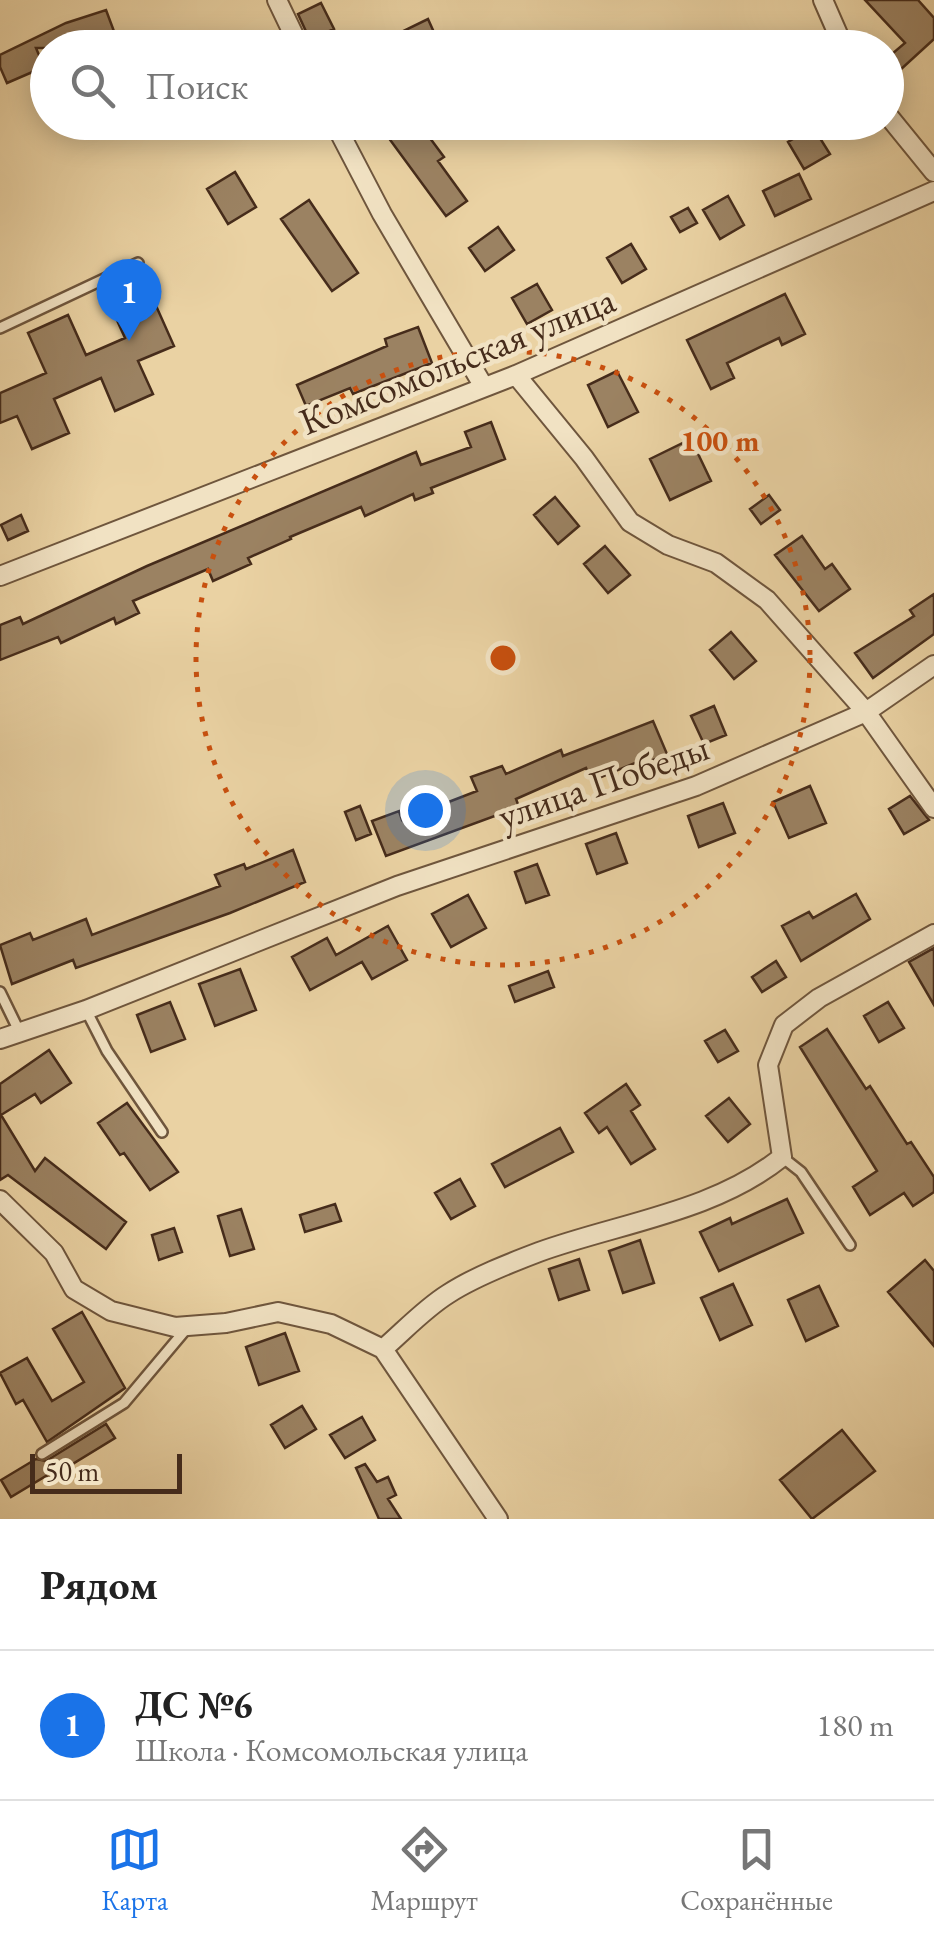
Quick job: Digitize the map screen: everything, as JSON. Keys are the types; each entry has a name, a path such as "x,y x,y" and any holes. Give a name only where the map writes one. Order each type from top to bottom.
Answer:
{"street":[{"path":"277,0 291,30"},
{"path":"823,0 836,30"},
{"path":"904,135 934,172"},
{"path":"344,140 391,230 484,387"},
{"name":"Комсомольская улица","path":"2,571 516,375 934,191"},
{"path":"516,375 630,522 668,545 716,563 767,600 866,712 934,808"},
{"name":"улица Победы","path":"0,1039 86,1010 397,886 696,786 866,712 934,665"},
{"path":"382,1349 448,1294 537,1253 672,1211 747,1182 782,1157 768,1065 784,1025 819,998 934,934"},
{"path":"0,1200 54,1253 74,1289 111,1311 175,1328 278,1312 331,1324 382,1349 498,1519"}],"lane":[{"path":"0,328 138,263"},
{"path":"0,992 19,1032"},
{"path":"86,1010 108,1051 162,1132"},
{"path":"782,1157 801,1172 850,1245"},
{"path":"42,1454 124,1403 188,1326"}],"building":[{"path":"865,0 918,0 934,18 934,39 904,66 904,30 893,30"},
{"path":"321,3 334,29 305,30 298,14"},
{"path":"106,10 114,30 52,30"},
{"path":"428,19 433,30 405,30"},
{"path":"30,40 30,73 7,83 0,55"},
{"path":"390,140 431,140 444,157 438,161 467,201 446,216"},
{"path":"821,140 830,154 804,169 788,142"},
{"path":"235,172 256,207 228,224 207,189"},
{"path":"799,174 811,199 775,216 763,191"},
{"path":"728,196 744,225 720,239 703,210"},
{"path":"309,200 358,273 332,291 281,219"},
{"path":"688,208 697,223 680,232 671,217"},
{"path":"498,227 514,250 485,271 469,248"},
{"path":"631,244 646,269 622,283 607,258"},
{"path":"537,284 552,310 527,324 512,298"},
{"path":"149,290 174,346 138,361 153,394 115,411 101,378 54,399 69,433 32,449 17,416 0,423 0,393 46,373 28,333 68,315 86,355 125,338 111,307"},
{"path":"785,294 805,334 782,345 779,338 727,363 734,378 711,389 687,340"},
{"path":"418,327 432,363 353,394 350,388 306,406 297,385 387,346 385,339"},
{"path":"617,371 638,412 608,427 588,385"},
{"path":"491,422 505,459 431,488 433,493 415,500 413,494 365,516 361,507 248,558 251,564 213,581 208,569 133,601 139,613 116,624 114,618 61,643 58,637 0,660 0,625 20,617 23,624 147,566 416,452 421,465 471,447 465,432"},
{"path":"691,439 711,481 670,500 650,459"},
{"path":"769,495 780,510 761,524 750,509"},
{"path":"555,497 579,526 558,544 534,515"},
{"path":"21,515 28,531 8,540 1,525"},
{"path":"802,536 825,569 832,564 850,589 819,611 775,555"},
{"path":"605,546 630,575 608,593 584,564"},
{"path":"934,594 934,634 873,678 855,653 914,616 910,610"},
{"path":"731,632 756,661 734,679 710,650"},
{"path":"714,706 726,735 704,744 691,716"},
{"path":"653,721 667,754 592,781 586,768 516,799 519,807 386,856 372,821 399,811 402,820 477,791 471,777 502,766 506,774 561,750 563,756"},
{"path":"810,786 826,823 789,838 773,802"},
{"path":"910,796 929,820 904,834 889,809"},
{"path":"723,803 735,833 699,847 688,816"},
{"path":"360,806 371,834 356,840 345,812"},
{"path":"616,833 627,863 597,874 586,844"},
{"path":"293,850 305,882 76,968 73,960 12,984 0,945 30,933 33,940 86,919 92,935 220,886 215,875 244,864 246,869"},
{"path":"537,864 549,895 526,903 515,872"},
{"path":"856,894 870,919 801,961 782,926 809,912 813,918"},
{"path":"468,895 486,928 451,947 432,914"},
{"path":"388,926 407,960 372,979 362,962 310,990 292,957 327,938 336,955"},
{"path":"934,948 934,1005 909,962"},
{"path":"776,961 786,977 762,992 752,977"},
{"path":"240,969 256,1010 215,1026 199,984"},
{"path":"548,971 554,987 515,1002 509,986"},
{"path":"170,1002 185,1039 151,1052 137,1015"},
{"path":"888,1002 904,1028 879,1042 864,1016"},
{"path":"827,1029 866,1089 870,1086 907,1144 911,1142 934,1177 934,1192 913,1206 904,1193 870,1215 853,1187 877,1171 800,1047"},
{"path":"725,1030 738,1051 718,1062 705,1041"},
{"path":"49,1050 71,1083 41,1103 35,1094 1,1115 35,1171 45,1158 126,1222 106,1249 8,1175 0,1180 0,1084"},
{"path":"626,1084 640,1105 631,1111 655,1149 631,1164 607,1127 599,1133 585,1113"},
{"path":"729,1098 750,1124 728,1142 706,1116"},
{"path":"127,1103 178,1172 150,1190 98,1123"},
{"path":"560,1128 573,1152 505,1187 492,1164"},
{"path":"460,1179 475,1206 451,1219 435,1193"},
{"path":"787,1199 803,1233 719,1271 700,1232 730,1218 732,1224"},
{"path":"335,1204 341,1221 305,1232 300,1215"},
{"path":"241,1209 254,1249 230,1256 218,1216"},
{"path":"174,1228 182,1252 159,1260 152,1235"},
{"path":"640,1240 654,1283 623,1293 609,1251"},
{"path":"579,1259 589,1290 559,1300 549,1269"},
{"path":"925,1260 934,1271 934,1346 888,1292"},
{"path":"733,1284 752,1325 720,1340 701,1298"},
{"path":"819,1286 838,1326 806,1341 788,1300"},
{"path":"82,1312 125,1388 47,1442 23,1400 16,1404 0,1373 27,1358 52,1401 84,1382 53,1329"},
{"path":"285,1333 299,1371 259,1385 246,1347"},
{"path":"302,1406 316,1429 285,1448 271,1425"},
{"path":"362,1417 375,1440 345,1458 330,1435"},
{"path":"106,1424 115,1438 11,1497 1,1480 36,1459 46,1461"},
{"path":"842,1430 875,1471 812,1519 780,1480"},
{"path":"365,1464 377,1482 388,1477 396,1495 388,1499 401,1519 379,1519 356,1468"}],"place":[{"name":"ДС №6","path":"129,341"}]}
